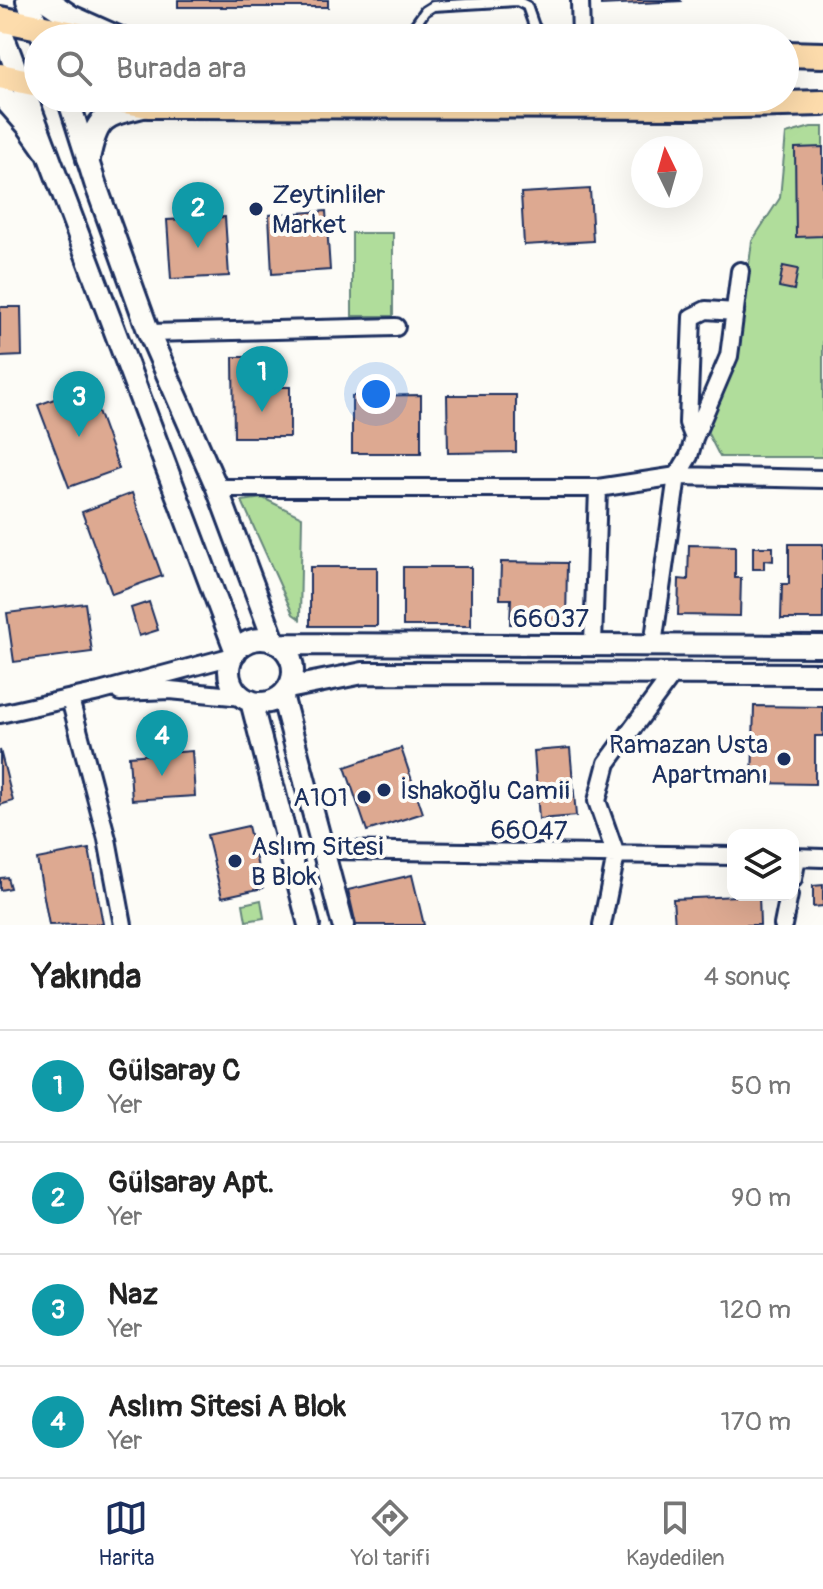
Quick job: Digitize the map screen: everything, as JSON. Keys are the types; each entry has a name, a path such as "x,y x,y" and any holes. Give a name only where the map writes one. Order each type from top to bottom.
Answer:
{"main road":[{"path":"46,0 87,24"},
{"path":"0,19 24,27"},
{"path":"799,54 823,55"},
{"path":"15,83 28,125 45,149"},
{"path":"799,104 823,103"},
{"path":"88,159 93,132 102,121 118,112"}],"street":[{"path":"27,0 38,24"},
{"path":"580,0 581,24"},
{"path":"0,27 15,83"},
{"path":"73,112 149,333 217,488 276,643 290,657 293,667 285,692 343,925"},
{"path":"45,149 234,654 229,675 232,684 247,699 309,925"},
{"path":"653,645 677,476 689,456 729,356 740,271"},
{"path":"694,438 688,423 692,317 706,310 735,312"},
{"path":"149,333 396,327"},
{"path":"217,488 598,488 677,476 823,479"},
{"path":"593,644 598,488"},
{"path":"0,714 99,692 234,654 247,642 256,639 276,643"},
{"name":"66037","path":"276,643 823,646"},
{"path":"99,692 170,690 264,703 285,692 363,673 823,674"},
{"path":"602,925 616,855 597,801 607,763 672,675"},
{"path":"70,699 107,839 123,925"},
{"name":"66047","path":"325,850 727,856"},
{"path":"799,857 823,858"},
{"path":"783,925 788,901"}],"lane":[{"path":"416,24 433,6 517,1 527,6 533,24"}],"green space":[{"path":"823,127 823,457 720,457 702,422 737,358 752,241 780,198 786,134"},
{"path":"352,233 393,233 393,316 352,316"},
{"path":"263,498 302,517 300,619 293,614 242,501"},
{"path":"261,900 264,918 246,921 243,904"}],"building":[{"path":"178,0 328,0 328,7 178,7"},
{"path":"601,0 680,0 681,1 601,5"},
{"path":"823,147 823,236 796,237 795,148"},
{"path":"590,189 593,241 524,245 521,193"},
{"path":"326,211 330,270 272,274 269,215"},
{"path":"225,217 229,276 171,279 167,220"},
{"path":"783,266 798,269 794,290 779,287"},
{"path":"0,307 21,307 22,356 0,357"},
{"path":"233,357 280,357 280,387 290,387 290,437 234,437"},
{"path":"89,386 119,469 69,487 38,405"},
{"path":"421,395 421,453 352,453 352,396"},
{"path":"447,395 516,395 516,452 448,453"},
{"path":"132,493 162,576 112,594 82,512"},
{"path":"789,544 823,544 823,619 781,619 782,584 789,584"},
{"path":"689,545 735,546 735,578 741,578 740,616 678,615 679,579 688,580"},
{"path":"753,547 773,547 773,561 764,560 764,569 753,569"},
{"path":"501,562 567,563 566,624 510,624 511,599 500,599"},
{"path":"310,567 377,567 377,626 310,626"},
{"path":"403,567 471,567 471,626 403,626"},
{"path":"149,602 158,630 139,636 131,608"},
{"path":"85,603 92,652 14,662 7,613"},
{"name":"Ramazan Usta Apartmanı","path":"754,706 823,707 823,736 815,736 815,784 752,783"},
{"name":"İshakoğlu Camii","path":"401,748 423,813 367,831 345,767"},
{"path":"570,748 576,816 539,819 534,751"},
{"path":"0,750 13,801 0,805"},
{"path":"192,751 195,796 132,800 129,756"},
{"name":"Aslım Sitesi B Blok","path":"248,826 263,888 222,897 207,835"},
{"path":"89,849 103,924 49,925 37,859"},
{"path":"412,875 424,925 356,925 348,890"},
{"path":"7,877 10,888 0,890 0,878"},
{"path":"823,885 823,906 813,907 813,886"},
{"path":"727,896 727,901 759,901 760,925 675,925 673,899"}],"place":[{"name":"Zeytinliler Market","path":"256,209"},
{"name":"Gülsaray Apt.","path":"198,248"},
{"name":"Gülsaray C","path":"262,412"},
{"name":"Naz","path":"79,437"},
{"name":"Ramazan Usta Apartmanı","path":"784,759"},
{"name":"Aslım Sitesi A Blok","path":"162,776"},
{"name":"İshakoğlu Camii","path":"384,790"},
{"name":"A101","path":"364,797"},
{"name":"Aslım Sitesi B Blok","path":"235,861"}]}
